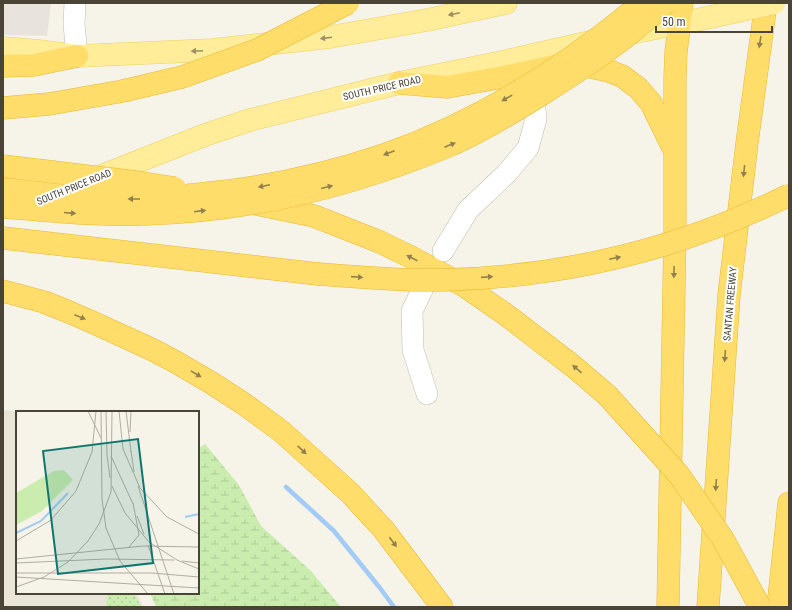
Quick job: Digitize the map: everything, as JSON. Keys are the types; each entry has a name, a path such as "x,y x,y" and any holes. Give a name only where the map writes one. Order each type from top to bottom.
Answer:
{"highway":[{"path":"3,108 49,104 123,91 182,77 257,50 348,3"},
{"path":"3,189 105,199 148,199 187,196 248,189 341,167 384,155 436,134 481,112 529,85 575,55 617,24 642,3"},
{"path":"3,207 112,215 192,212 286,197 348,182 376,173 454,143 508,116 606,52 655,13 665,3"},
{"name":"SANTAN FREEWAY","path":"708,607 730,295 747,143 766,3"},
{"path":"668,607 675,233 676,65 681,13"},
{"path":"3,66 34,64 77,56"},
{"path":"399,83 447,87 559,65 582,65 609,71 622,76 638,88 651,103 675,152"},
{"path":"3,166 136,182 243,200 314,216 380,242 466,287 505,314 573,366 607,395 679,475 723,540 760,607"},
{"path":"3,212 52,195"},
{"path":"3,238 318,274 387,279 442,280 534,273 579,266 627,256 699,234 756,211 789,195"},
{"path":"3,291 44,302 92,322 174,361 244,404 282,431 350,493 384,530 442,607"},
{"path":"778,607 789,503"}],"main road":[{"path":"3,48 77,56 212,50 330,37 427,20 506,3"},
{"name":"SOUTH PRICE ROAD","path":"3,217 52,195 205,135 288,110 399,83 497,63 681,13 711,16 774,3"}],"lane":[{"path":"75,3 74,24 77,56"},
{"path":"442,251 468,210 507,174 528,148 536,119 531,71"},
{"path":"424,286 412,311 413,350 427,394"}],"shaded area":[{"path":"3,3 51,3 47,36 3,35"},
{"path":"3,410 16,411 16,594 137,594 143,607 3,607"}],"green space":[{"path":"205,444 239,485 261,526 310,570 341,607 156,607 150,594 199,594 199,448"},
{"path":"108,594 134,594 142,607 106,607"}],"waterway":[{"path":"286,487 334,531 394,607"}]}
